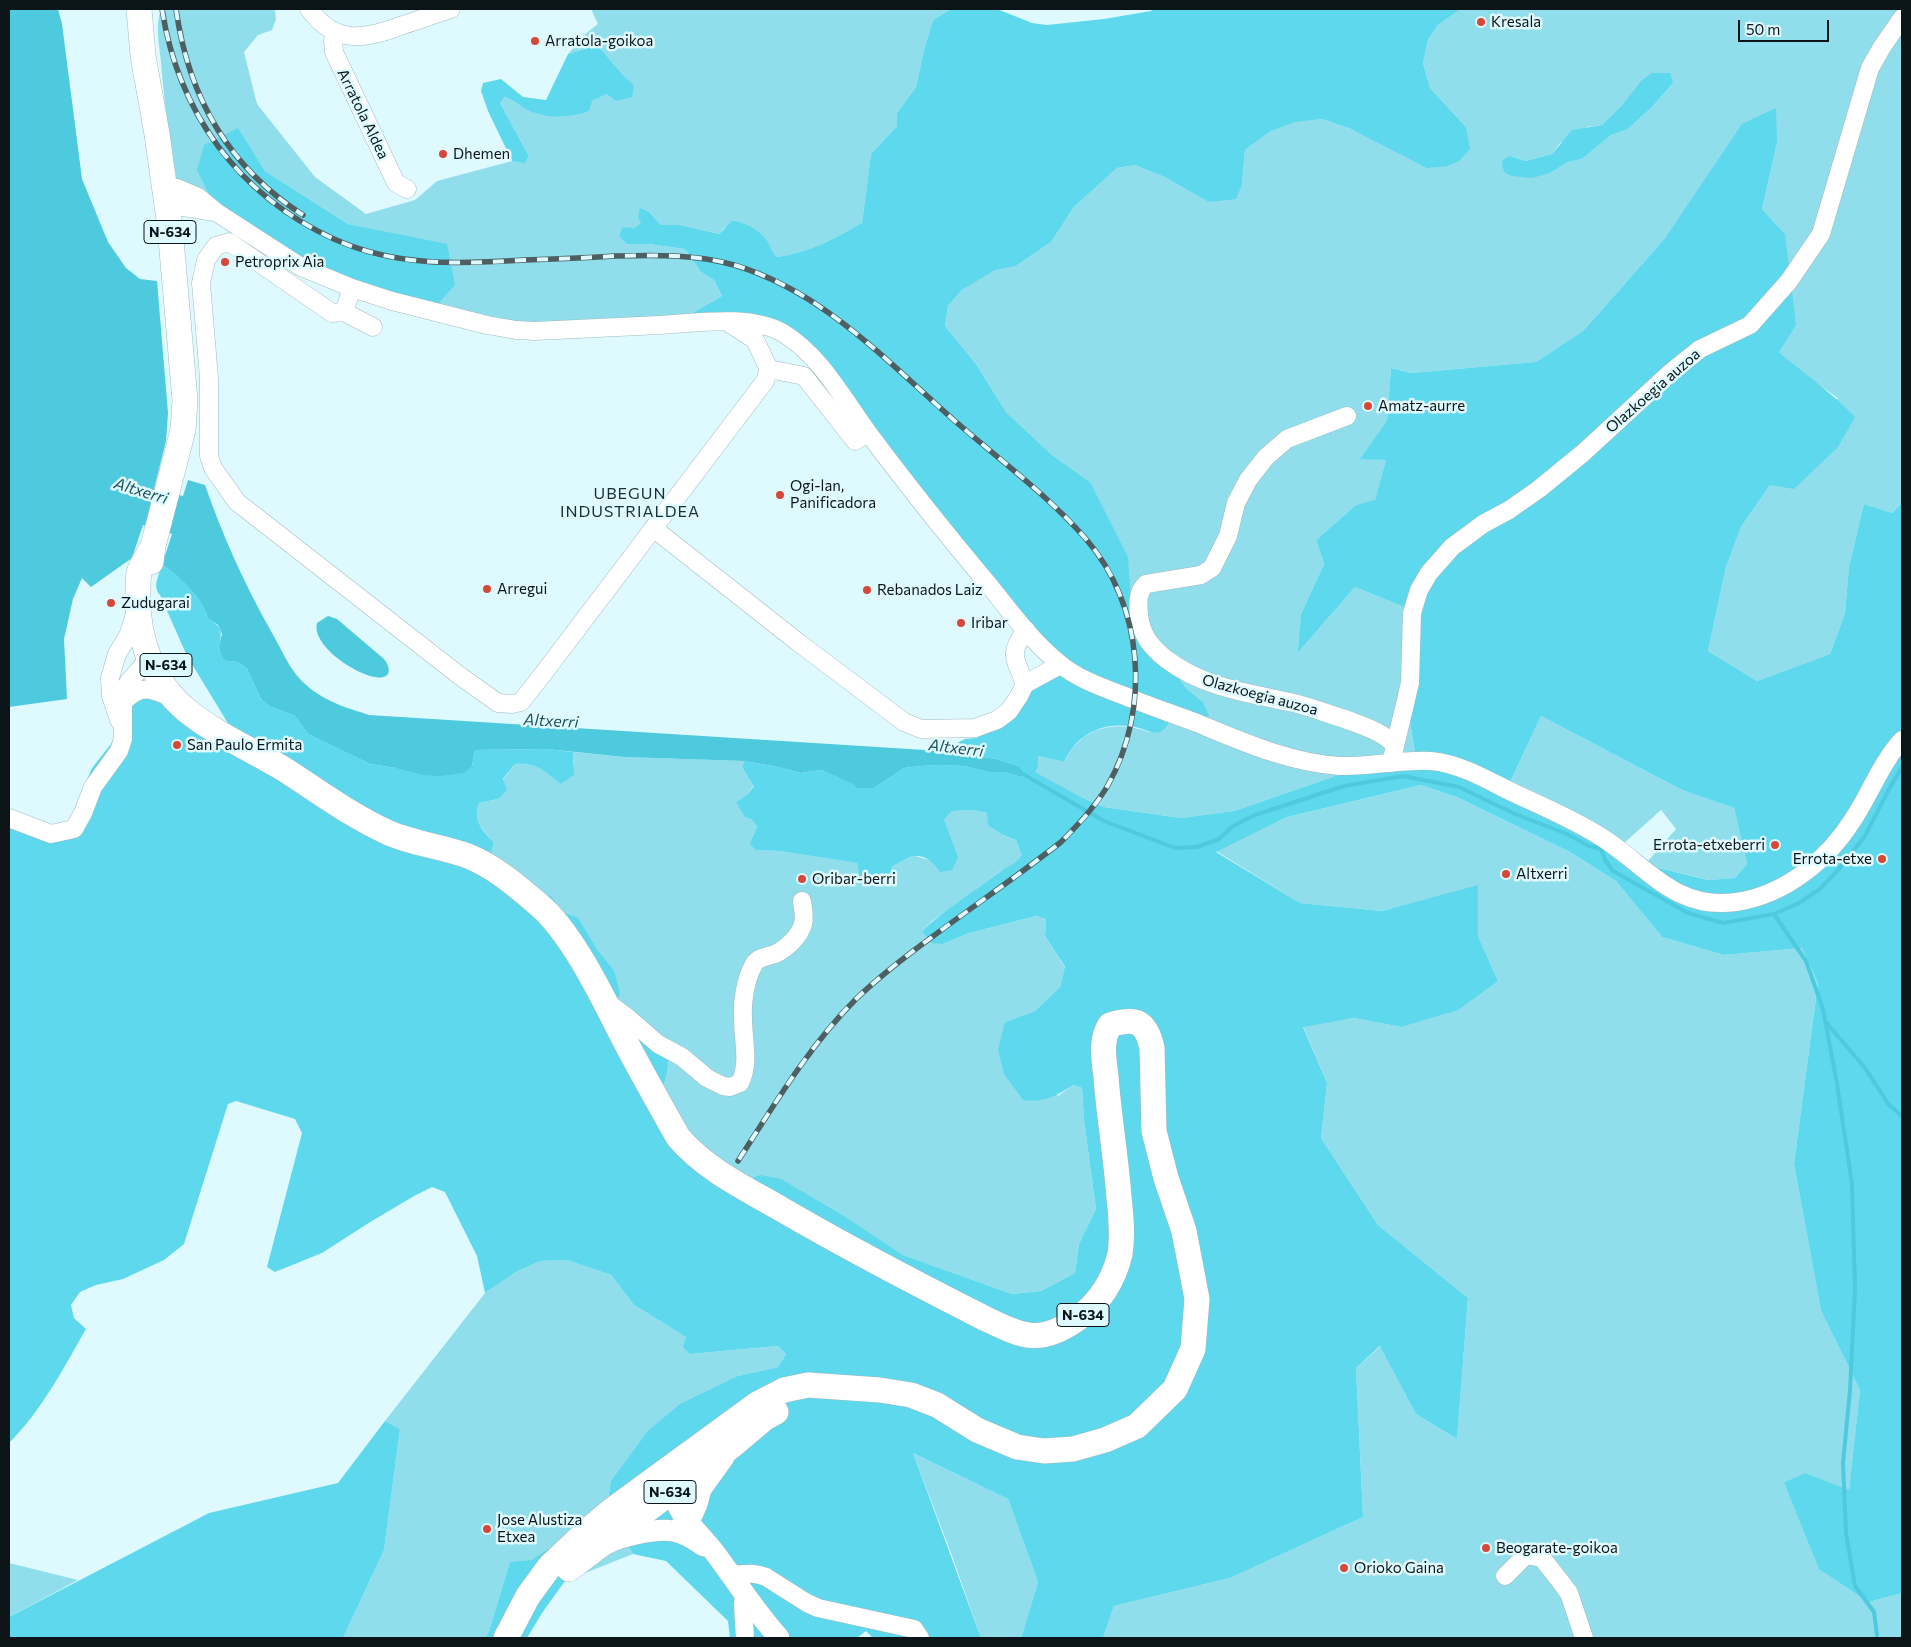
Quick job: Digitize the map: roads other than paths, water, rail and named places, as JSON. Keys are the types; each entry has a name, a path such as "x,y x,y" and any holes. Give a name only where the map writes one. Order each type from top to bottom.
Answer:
{"highway":[{"name":"N-634","path":"140,9 146,74 170,228 185,400 183,430 177,456 153,546 139,573 143,609 141,634 150,663 182,700 234,734 252,750 367,823 392,834 468,856 493,868 506,877 541,907 565,936 604,1000 678,1137 699,1158 722,1175 813,1228 916,1284 1013,1332 1034,1337 1050,1334 1063,1328 1086,1312 1104,1291 1114,1272 1120,1253 1122,1230 1116,1152 1103,1049 1106,1031 1110,1025 1132,1020 1140,1023 1146,1030 1152,1048 1154,1131 1166,1178 1184,1231 1197,1300 1193,1349 1175,1388 1137,1426 1105,1440 1074,1449 1044,1451 1017,1447 977,1430 937,1405 911,1395 880,1390 808,1385 784,1390 757,1404 728,1436 619,1504 589,1541 550,1566 528,1596 508,1638"},
{"name":"N-634","path":"143,609 164,662 178,685 182,700"},
{"path":"589,1541 651,1491 673,1490 673,1480 678,1470 728,1436"}],"main road":[{"path":"589,1541 615,1539 658,1531 685,1522 728,1436"},
{"path":"673,1490 682,1494 689,1502 685,1522"},
{"path":"685,1522 714,1551 758,1615 779,1638"}],"street":[{"path":"309,9 318,20 336,32 358,37 380,34 451,9"},
{"name":"Olazkoegia auzoa","path":"1391,763 1410,684 1412,613 1419,590 1429,573 1452,547 1483,524 1517,505 1583,453 1670,373 1700,349 1750,325 1789,282 1821,234 1870,68 1882,46 1902,18"},
{"name":"Arratola Aldea","path":"336,32 334,52 343,73 396,183 407,189"},
{"path":"166,195 176,188 198,197 216,212 301,267 352,288 392,301 487,325 516,330 572,330 729,322 765,326 782,333 819,364 868,433 940,526 1026,630 1060,665 1109,690 1271,752 1320,763 1344,766 1435,761 1473,773 1605,838 1656,880 1679,894 1712,903 1732,903 1774,892 1794,881 1812,866 1844,833 1856,816 1886,761 1902,740"},
{"path":"166,195 198,209 216,212"},
{"path":"170,228 177,219 198,209"},
{"path":"373,327 344,312 332,313 229,242 216,246 206,260 201,283 209,378 209,456 213,468 237,502 498,703 504,705 521,702 765,381 769,369 755,340 729,322"},
{"path":"344,312 352,288"},
{"path":"769,369 804,376 855,441 868,433"},
{"name":"Olazkoegia auzoa","path":"1347,416 1287,439 1266,457 1248,480 1236,503 1228,536 1212,568 1201,575 1146,584 1142,587 1138,598 1140,626 1149,643 1160,654 1193,677 1223,688 1295,704 1367,727 1387,737 1395,745"},
{"path":"654,528 896,717 921,730 975,728 997,720 1009,711 1025,684 1060,665"},
{"path":"117,699 110,678 112,668 117,654 143,609"},
{"path":"1025,684 1013,655 1016,642 1026,630"},
{"path":"9,818 51,834 74,828 83,813 93,788 119,751 123,740 117,699 116,670 123,656 138,649 147,652"},
{"path":"117,699 142,689 160,691 182,700"},
{"path":"604,1000 658,1044 682,1057 707,1078 723,1086 730,1087 740,1084 746,1064 742,1018 752,967 758,959 778,953 796,937 803,924 802,901"},
{"path":"1505,1576 1526,1555 1542,1558 1569,1593 1584,1638"},
{"path":"731,1575 745,1572 760,1574 806,1603 818,1608 914,1629 920,1638"},
{"path":"744,1594 745,1638"}],"water":[{"path":"9,9 58,9 62,24 82,179 108,242 126,268 140,279 157,281 168,413 166,441 154,489 183,496 188,480 205,485 227,542 262,615 291,667 305,684 320,695 336,703 369,715 941,751 997,759 1018,766 1027,776 1018,776 1004,772 989,772 964,766 921,766 904,768 874,788 858,788 821,770 801,773 744,761 624,757 546,749 475,750 472,766 464,773 439,776 423,775 370,764 308,734 295,716 269,706 261,699 247,669 238,662 223,659 219,646 222,634 218,625 208,618 201,603 190,588 162,565 172,534 143,525 132,558 91,587 82,578 73,599 64,639 67,699 9,707"},
{"path":"328,616 337,619 384,659 389,670 387,675 375,677 367,675 346,664 327,649 317,632 317,623"}],"waterway":[{"name":"Altxerri","path":"1023,774 1104,821 1175,848 1197,847 1219,839 1233,826 1255,815 1344,786 1403,776 1459,787 1515,814 1567,834 1589,846 1601,849 1605,860 1613,871 1688,913 1723,923 1774,914 1799,903 1820,889 1839,869 1865,836 1902,767"},
{"path":"1774,914 1806,961 1823,1009 1837,1084 1852,1184 1855,1290 1850,1390 1843,1463 1846,1533 1855,1586 1874,1612 1877,1635"},
{"path":"1825,1021 1865,1068 1889,1105 1902,1116"}],"railway":[{"path":"162,9 170,47 182,82 198,115 218,146 242,174 269,199 300,221 334,239 357,248 381,255 428,262 476,262 645,255 674,256 719,261 765,276 822,308 848,327 1053,505 1086,539 1105,566 1120,595 1130,626 1135,658 1135,691 1131,724 1122,755 1103,793 1061,842 913,951 856,999 808,1056 738,1161"},
{"path":"176,9 190,71 216,126 253,175 303,215"}],"place":[{"name":"Kresala","path":"1481,22"},
{"name":"Arratola-goikoa","path":"535,41"},
{"name":"Dhemen","path":"443,154"},
{"name":"Petroprix Aia","path":"225,262"},
{"name":"Amatz-aurre","path":"1368,406"},
{"name":"Ogi-lan, Panificadora","path":"780,495"},
{"name":"Arregui","path":"487,589"},
{"name":"Rebanados Laiz","path":"867,590"},
{"name":"Zudugarai","path":"111,603"},
{"name":"Iribar","path":"961,623"},
{"name":"San Paulo Ermita","path":"177,745"},
{"name":"Errota-etxeberri","path":"1775,845"},
{"name":"Errota-etxe","path":"1882,859"},
{"name":"Altxerri","path":"1506,874"},
{"name":"Oribar-berri","path":"802,879"},
{"name":"Jose Alustiza Etxea","path":"487,1529"},
{"name":"Beogarate-goikoa","path":"1486,1548"},
{"name":"Orioko Gaina","path":"1344,1568"}],"district":[{"name":"UBEGUN INDUSTRIALDEA","path":"630,503"}]}
